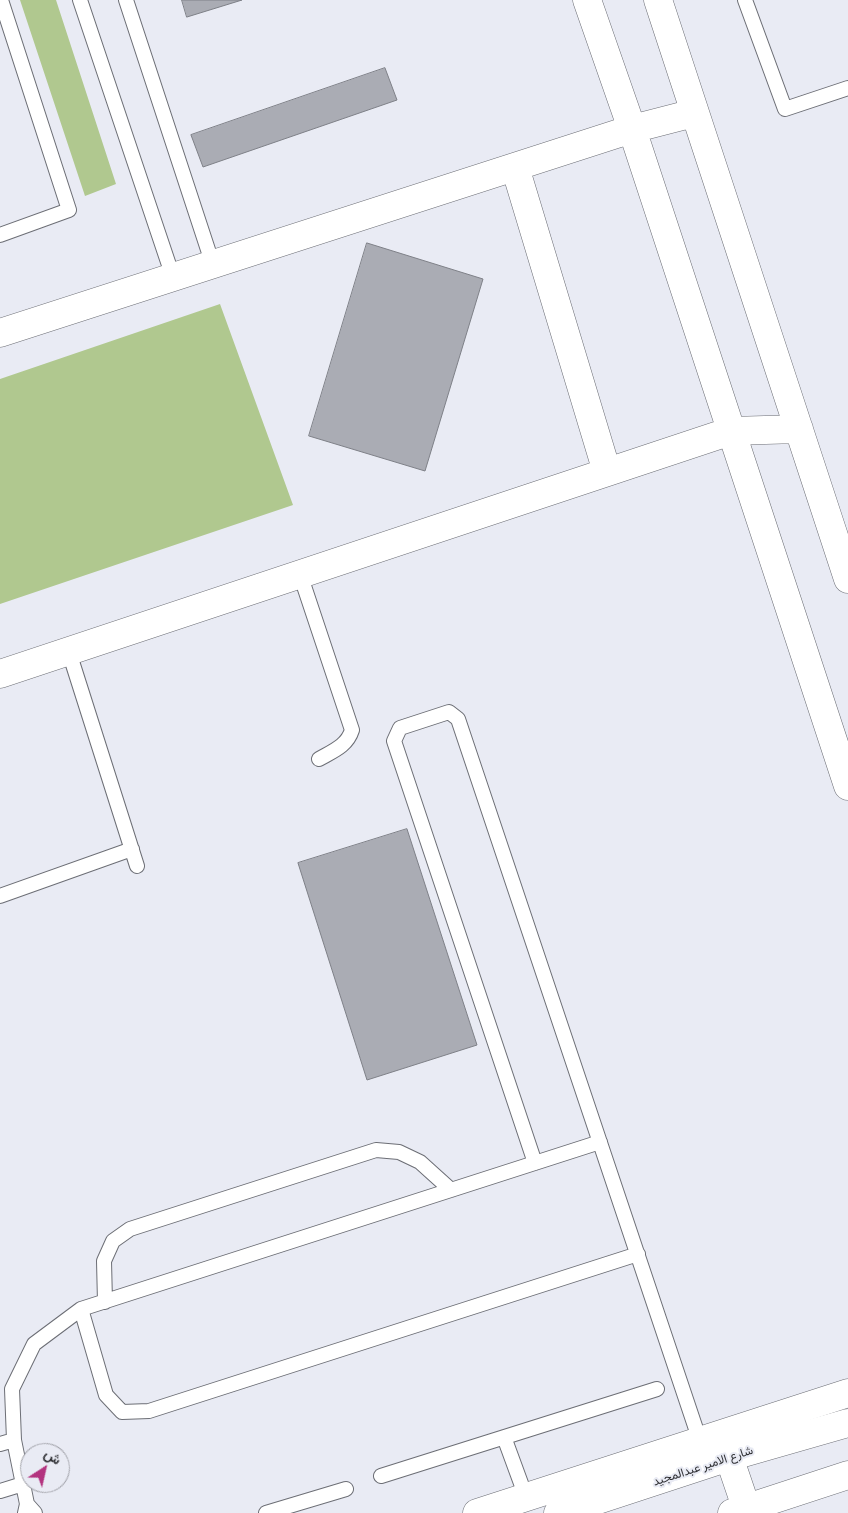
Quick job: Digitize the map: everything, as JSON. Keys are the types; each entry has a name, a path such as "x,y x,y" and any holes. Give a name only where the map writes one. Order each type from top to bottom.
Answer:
{"street":[{"path":"588,0 848,786"},
{"path":"658,0 848,579"},
{"path":"0,333 632,129 694,113"},
{"path":"515,167 607,472"},
{"path":"0,674 731,431 799,429"},
{"path":"477,1513 848,1393"},
{"name":"شارع الامير عبدالمجيد","path":"558,1513 729,1457 848,1423"},
{"path":"729,1457 742,1511 848,1475"}],"lane":[{"path":"0,235 69,210 1,0"},
{"path":"80,0 173,277"},
{"path":"126,0 213,264"},
{"path":"745,0 785,109 848,88"},
{"path":"300,574 352,730 344,744 319,759"},
{"path":"69,652 137,866"},
{"path":"535,1163 394,741 400,728 449,712 458,719 700,1441"},
{"path":"0,896 132,849"},
{"path":"20,1469 14,1440 12,1389 34,1344 81,1309 600,1142"},
{"path":"104,1302 104,1261 113,1241 130,1229 139,1226 376,1150 399,1152 420,1162 451,1190"},
{"path":"81,1309 106,1395 122,1412 149,1412 638,1254"},
{"path":"381,1476 657,1388"},
{"path":"504,1437 526,1497"},
{"path":"0,1444 14,1440"},
{"path":"0,1491 20,1485"},
{"path":"266,1513 346,1490"},
{"path":"25,1493 29,1510"}],"green space":[{"path":"20,0 56,0 116,184 85,196"},
{"path":"220,304 293,505 0,604 0,379"}],"building":[{"path":"182,0 242,0 187,17"},
{"path":"385,68 397,100 203,167 191,135"},
{"path":"367,243 483,279 425,471 309,436"},
{"path":"407,829 477,1045 367,1080 298,863"}]}
